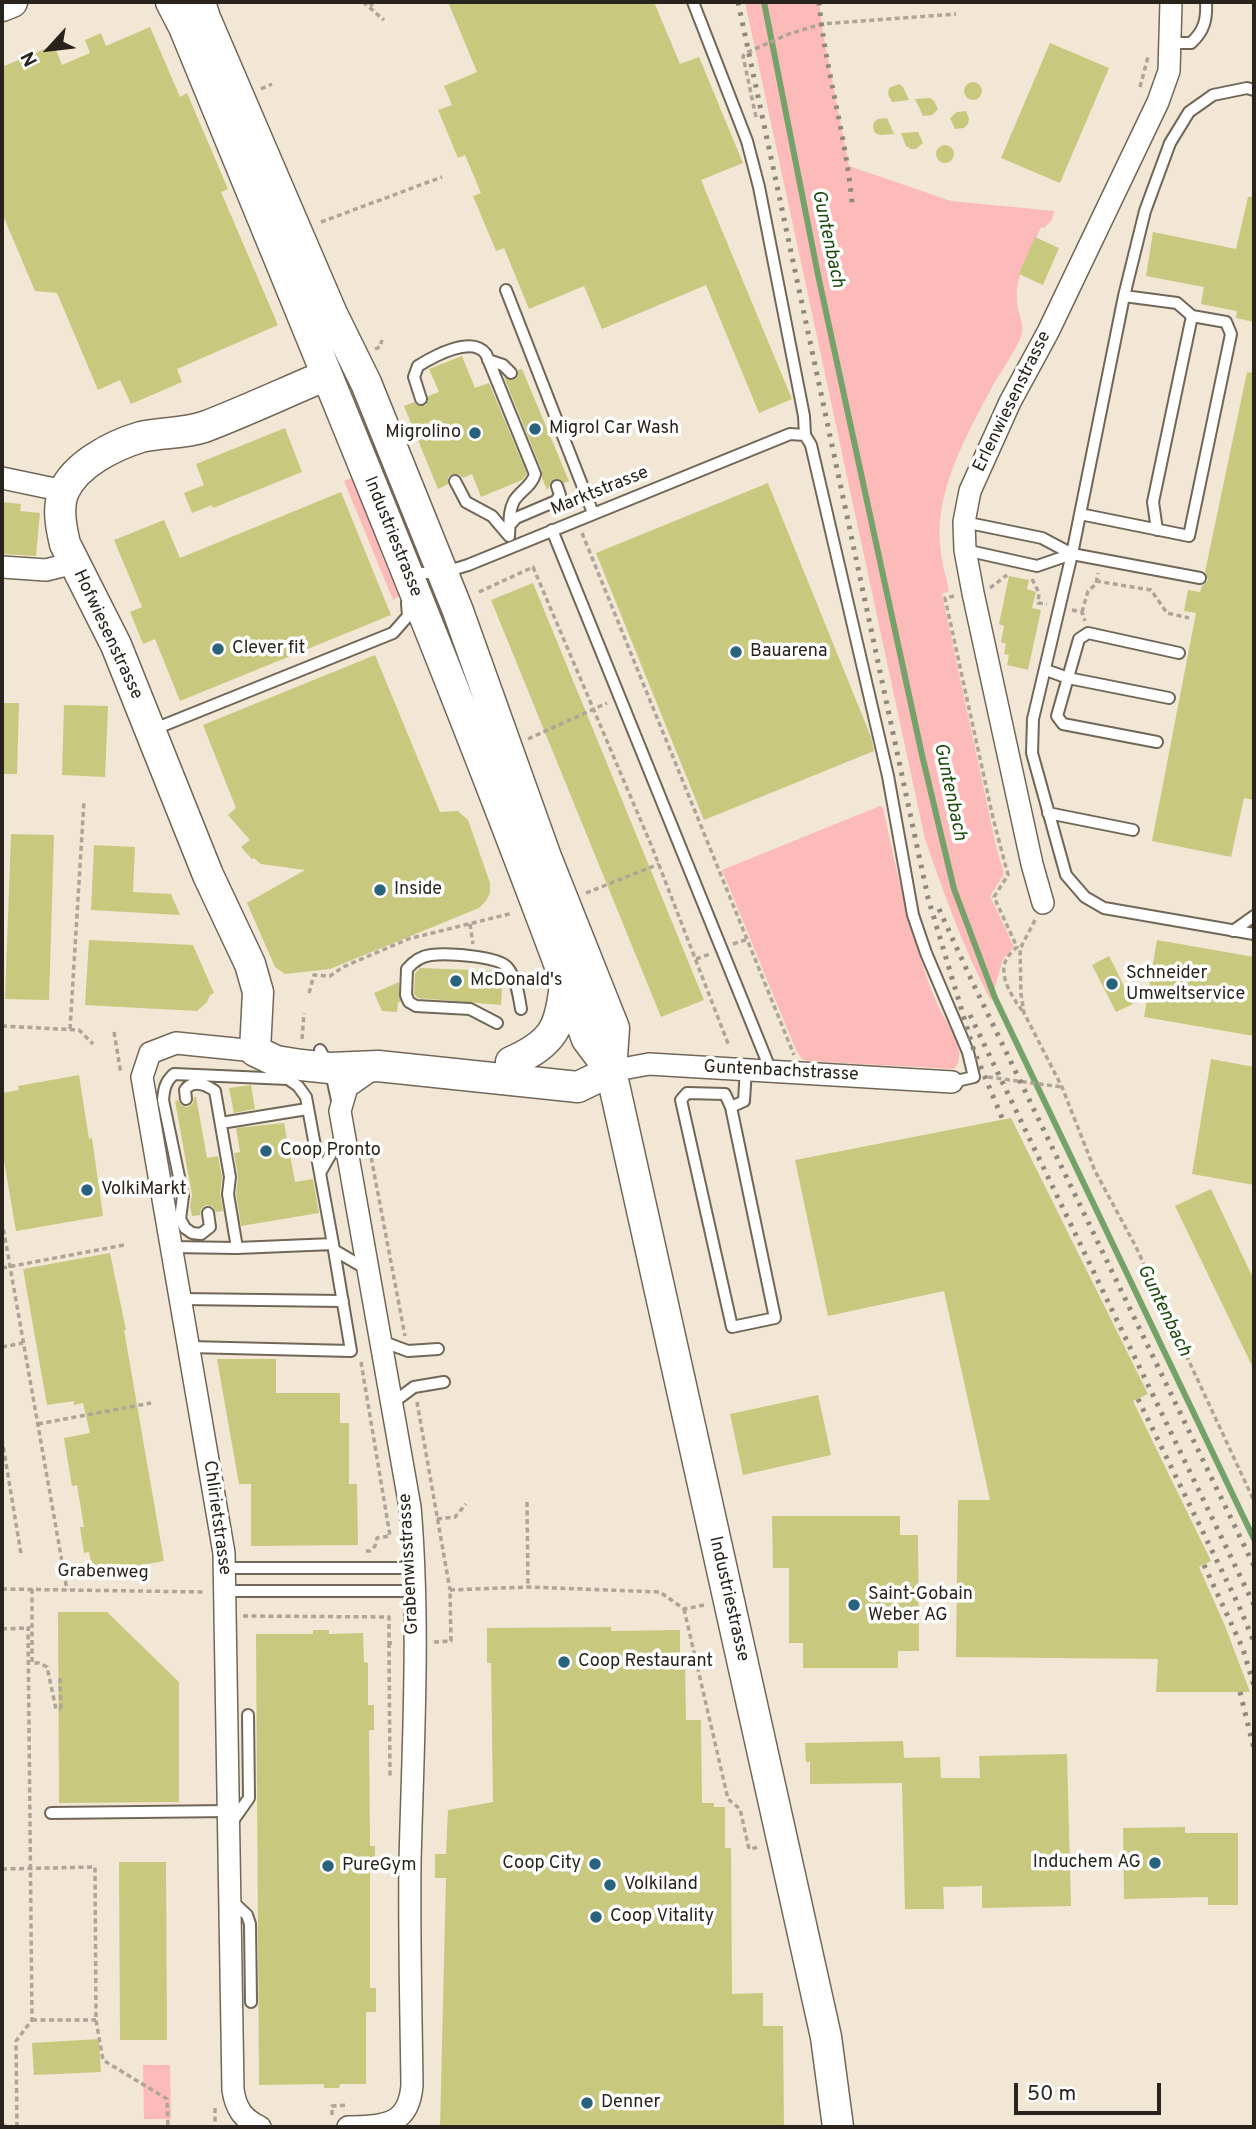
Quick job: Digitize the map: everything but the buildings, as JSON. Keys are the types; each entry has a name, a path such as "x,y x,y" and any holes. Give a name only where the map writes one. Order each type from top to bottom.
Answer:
{"main road":[{"path":"2,6 12,2"},
{"name":"Industriestrasse","path":"171,2 327,375 566,978 587,1039 611,1071"},
{"name":"Industriestrasse","path":"200,2 332,314 366,383 458,611 545,857 614,1028 611,1071 826,2037 838,2127"},
{"path":"64,491 77,474 96,457 122,445 142,437 180,433 203,427 327,375"},
{"name":"Hofwiesenstrasse","path":"64,491 60,509 61,527 74,564 116,645 208,875 250,964 258,992 256,1051"},
{"path":"511,1062 536,1051 553,1031 562,1015 566,978"},
{"name":"Chlirietstrasse","path":"256,1051 276,1047 317,1052 378,1066 578,1087 611,1071"},
{"name":"Chlirietstrasse","path":"317,1052 409,1053 611,1071"}],"street":[{"name":"Erlenwiesenstrasse","path":"1043,902 1032,864 965,550 964,522 970,491 1010,402 1048,332 1158,102 1169,71 1171,2"},
{"path":"2,478 64,491"},
{"path":"2,567 46,570 74,564"},
{"name":"Chlirietstrasse","path":"256,1051 176,1043 150,1053 142,1077 225,1568 233,2090 235,2103 241,2114 247,2121 260,2127"},
{"name":"Guntenbachstrasse","path":"611,1071 649,1064 952,1082"},
{"path":"342,1121 347,1087 378,1066"},
{"name":"Grabenwisstrasse","path":"340,2121 378,2126 399,2118 411,2099 410,1866 414,1643 410,1507 342,1121"}],"lane":[{"path":"693,2 747,141 759,187 806,435 811,444 888,776 913,915 968,1052 974,1077 952,1082"},
{"path":"1171,43 1191,43 1202,33 1206,20 1206,2"},
{"path":"1254,90 1247,88 1213,95 1189,112 1170,143 1145,211 1124,296 1072,554 1033,719 1032,752 1066,875 1084,897 1104,908 1254,934"},
{"path":"506,290 593,513"},
{"path":"1080,514 1189,536 1231,334 1226,322 1192,316 1177,303 1124,296"},
{"path":"1157,530 1153,502 1192,316"},
{"path":"421,399 414,377 415,369 420,364 458,348 475,346 483,350 535,474 534,480 513,502 511,536"},
{"path":"488,360 503,365 511,373"},
{"name":"Marktstrasse","path":"406,572 426,575 442,573 511,536 552,530 790,434 806,435"},
{"path":"455,481 466,502 492,516 511,536"},
{"path":"511,536 516,518 556,501 560,495 557,486"},
{"path":"964,522 1042,538 1072,554 1200,579"},
{"path":"552,530 771,1071"},
{"path":"965,550 1037,566 1072,554"},
{"path":"150,731 393,633 408,616 406,572"},
{"path":"1157,742 1063,724 1057,716 1079,639 1088,633 1179,653"},
{"path":"1046,670 1068,678 1168,698"},
{"path":"1048,813 1133,830"},
{"path":"1233,931 1254,916"},
{"path":"497,1023 470,1009 416,1006 409,1002 406,995 407,969 413,962 429,955 488,958 498,961 507,967 522,1009"},
{"path":"317,1052 342,1121 320,1173"},
{"path":"731,1107 744,1101 746,1069"},
{"path":"189,1347 351,1351 306,1097 299,1086 288,1079 174,1074 168,1079 163,1100 183,1196 180,1219 192,1233 201,1234 210,1227 208,1213"},
{"path":"186,1099 185,1090 196,1083 207,1085 215,1091 230,1177 228,1194 237,1248"},
{"path":"687,1093 725,1094 731,1107 775,1318 732,1327 681,1100 687,1093"},
{"path":"220,1123 307,1109"},
{"path":"171,1247 334,1247 369,1271"},
{"path":"180,1299 343,1301"},
{"path":"381,1341 408,1351 438,1349"},
{"path":"391,1404 414,1387 444,1382"},
{"path":"225,1568 413,1568"},
{"path":"225,1591 414,1591"},
{"path":"51,1813 229,1819 249,1798 248,1715"},
{"path":"230,1899 247,1915 250,1924 251,2002"}],"path":[{"path":"363,2 384,20"},
{"path":"370,2 374,12"},
{"path":"760,47 821,24 956,14"},
{"path":"1136,97 1149,50"},
{"path":"257,91 272,84"},
{"path":"318,215 322,224 442,177"},
{"path":"577,520 801,1073"},
{"path":"479,592 533,568 659,864 729,1046"},
{"path":"1096,581 1151,590 1167,613 1189,618"},
{"path":"951,584 954,596 946,598 993,818 1008,875 994,897 1017,947 1006,959 1004,972 1007,985 1062,1087 1095,1171 1135,1245 1254,1501"},
{"path":"539,735 646,688"},
{"path":"70,1029 83,801"},
{"path":"581,895 659,864"},
{"path":"1024,1013 1020,949 1043,902"},
{"path":"309,993 314,975 330,976 343,967 408,939 522,911"},
{"path":"304,1013 317,1052"},
{"path":"2,1026 79,1030 93,1044"},
{"path":"114,1032 124,1087"},
{"path":"974,1077 984,1076 1062,1087"},
{"path":"2,1222 67,1590"},
{"path":"2,1268 124,1245"},
{"path":"2,1347 23,1343"},
{"path":"358,1551 370,1551 377,1538 390,1536 361,1362"},
{"path":"38,1424 151,1403"},
{"path":"2,1439 5,1472 22,1554"},
{"path":"527,1502 528,1587"},
{"path":"438,1519 455,1517 466,1504"},
{"path":"389,1643 451,1641 450,1590 528,1587 660,1592 684,1609 728,1799 740,1809 748,1849 765,1846"},
{"name":"Grabenweg","path":"2,1589 203,1589 203,1615 225,1616"},
{"path":"2,2126 17,2127 16,2041 32,2020 32,1589"},
{"path":"684,1609 704,1605"},
{"path":"225,1616 389,1617 390,1783"},
{"path":"2,1629 30,1628"},
{"path":"30,1628 32,1663 47,1667 56,1709 61,1709 60,1678"},
{"path":"2,1869 95,1867 96,2020 103,2060 167,2099 168,2127"},
{"path":"32,2020 96,2020"},
{"path":"215,2100 215,2127"},
{"path":"340,2121 332,2106 346,2105"}],"shaded area":[{"path":"745,2 819,2 849,166 951,201 1054,211 1052,220 1044,228 1041,227 1018,281 1017,305 1022,329 1020,339 963,444 942,504 940,524 941,550 949,591 942,594 1004,874 990,896 1014,947 1003,959 991,1001 955,921 925,839"},
{"path":"352,478 377,535 382,556 399,596 393,600 344,481"},
{"path":"880,806 883,808 920,958 938,1006 958,1046 958,1062 954,1069 802,1059 722,870"},
{"path":"143,2065 170,2065 171,2119 144,2119"}],"waterway":[{"name":"Guntenbach","path":"764,2 818,275 922,755 954,889 995,998 1254,1539"}],"railway":[{"path":"738,2 928,898 974,1051 1003,1120"},
{"path":"819,2 852,203"},
{"path":"939,909 1254,1566"},
{"path":"970,1015 1254,1605"},
{"path":"1138,1399 1254,1642"},
{"path":"1204,1565 1243,1649 1254,1686"},
{"path":"1240,1692 1254,1749"}],"place":[{"name":"Migrol Car Wash","path":"535,429"},
{"name":"Migrolino","path":"475,433"},
{"name":"Clever fit","path":"218,649"},
{"name":"Bauarena","path":"736,652"},
{"name":"Inside","path":"380,890"},
{"name":"McDonald's","path":"456,981"},
{"name":"Schneider Umweltservice","path":"1112,984"},
{"name":"Coop Pronto","path":"266,1151"},
{"name":"VolkiMarkt","path":"87,1190"},
{"name":"Saint-Gobain Weber AG","path":"854,1605"},
{"name":"Coop Restaurant","path":"564,1662"},
{"name":"Induchem AG","path":"1155,1863"},
{"name":"Coop City","path":"595,1864"},
{"name":"PureGym","path":"328,1866"},
{"name":"Volkiland","path":"610,1885"},
{"name":"Coop Vitality","path":"596,1917"},
{"name":"Denner","path":"587,2103"}]}
